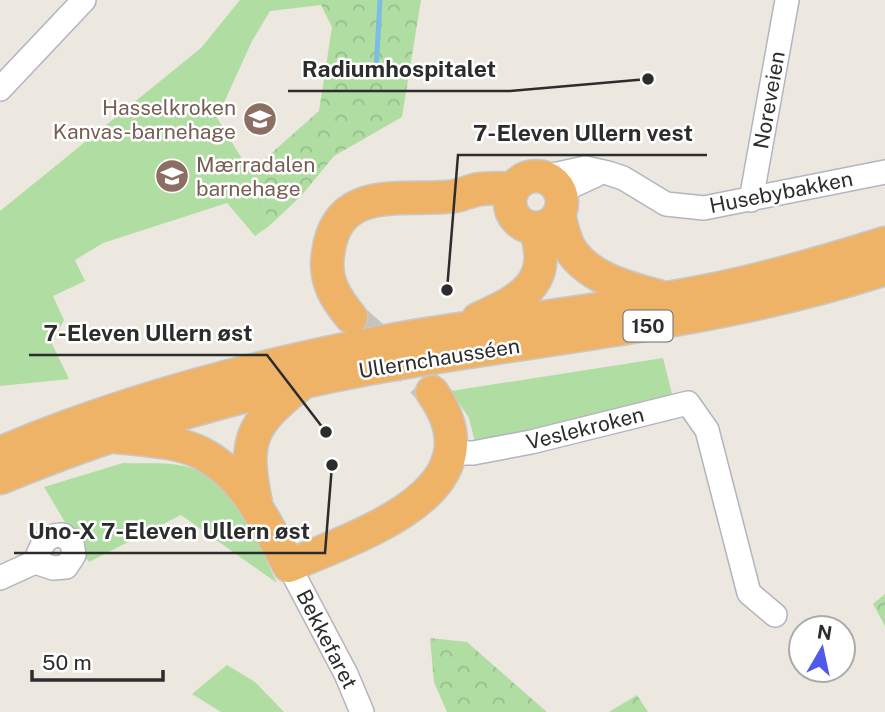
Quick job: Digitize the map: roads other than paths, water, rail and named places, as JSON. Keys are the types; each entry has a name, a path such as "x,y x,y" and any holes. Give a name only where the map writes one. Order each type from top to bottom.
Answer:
{"highway":[{"path":"351,317 337,299 327,275 327,256 331,240 342,220 358,206 382,198 455,196 473,203 538,203"},
{"name":"150","path":"538,203 586,266 625,286 667,298"},
{"name":"150","path":"455,330 514,301 533,286 542,264 538,203"},
{"name":"Ullernchausséen","path":"0,453 98,416 198,384 315,356 455,330 667,298 769,276 885,243"},
{"name":"Ullernchausséen","path":"0,478 108,437 197,409 304,382 406,362 685,319 766,303 885,269"},
{"name":"150","path":"256,503 249,463 253,435 267,413 304,382"},
{"path":"289,566 409,508 438,482 451,453 449,423 432,392"},
{"name":"150","path":"108,437 167,444 202,454 236,480 256,503 289,566"}],"street":[{"path":"0,89 84,0"},
{"name":"Noreveien","path":"751,200 787,0"},
{"name":"Husebybakken","path":"538,203 602,172 616,175 655,200 677,207 716,207 885,172"},
{"name":"Veslekroken","path":"451,453 473,453 531,442 688,403 707,430 749,593 775,615"},
{"path":"0,578 35,562"},
{"name":"Bekkefaret","path":"289,566 346,674 362,712"}],"waterway":[{"path":"376,71 380,0"}],"tunnel":[{"path":"351,317 432,392"}],"place":[{"name":"Radiumhospitalet","path":"648,79"},
{"name":"Hasselkroken Kanvas-barnehage","path":"260,119"},
{"name":"Mærradalen barnehage","path":"172,176"},
{"name":"7-Eleven Ullern vest","path":"447,290"},
{"name":"7-Eleven Ullern øst","path":"326,432"},
{"name":"Uno-X 7-Eleven Ullern øst","path":"332,465"}]}
